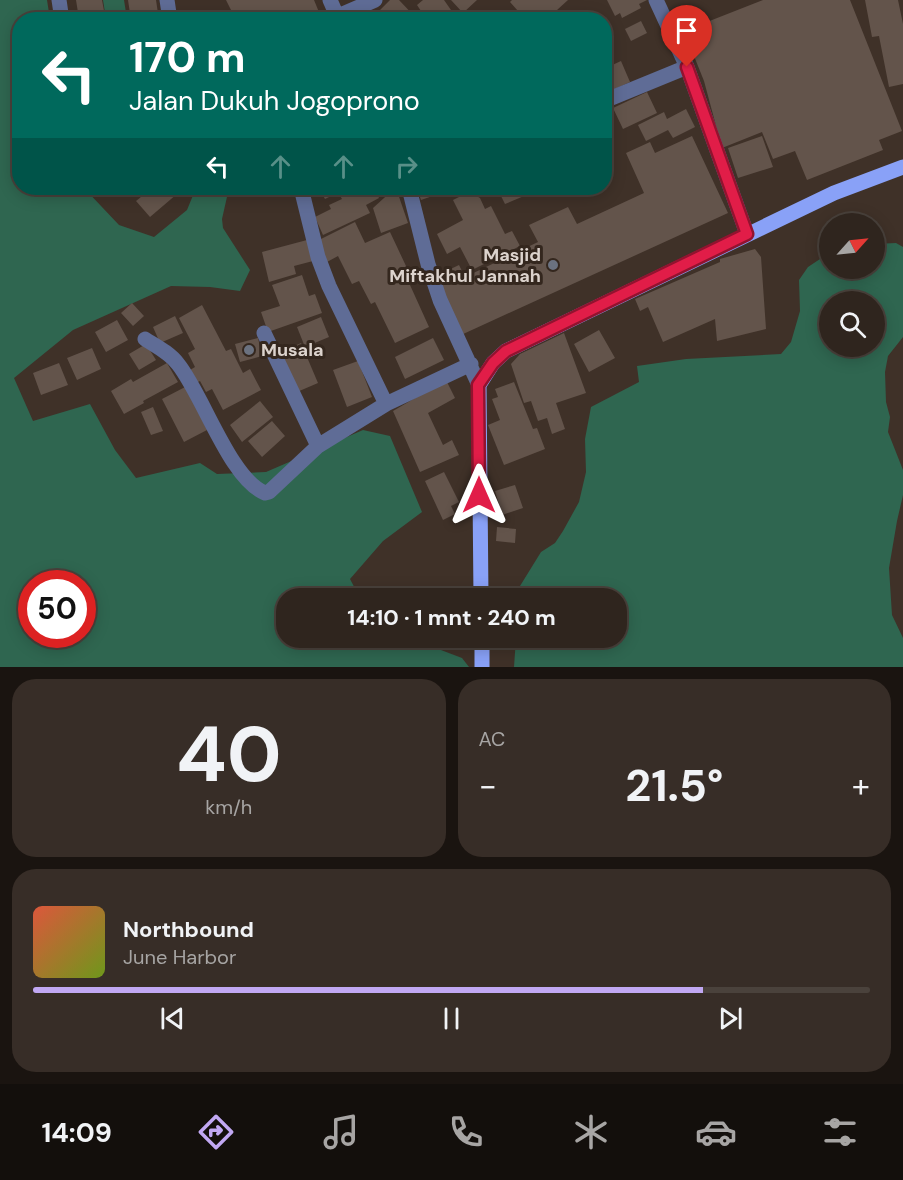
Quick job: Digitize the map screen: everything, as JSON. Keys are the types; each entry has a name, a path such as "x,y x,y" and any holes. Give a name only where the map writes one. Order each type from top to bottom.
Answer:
{"main road":[{"path":"481,588 478,385 493,363 506,351 747,234 834,193 903,167"},
{"path":"482,648 482,667"}],"street":[{"path":"359,12 375,0"},
{"path":"656,0 687,67 747,234"},
{"path":"612,99 687,67"},
{"path":"302,195 318,257 329,286 386,404"},
{"path":"411,195 428,264 440,300 471,364 478,385"},
{"path":"264,333 318,446"},
{"path":"145,339 177,362 240,471 260,491 269,492 318,446 386,404 471,364"}],"green space":[{"path":"0,0 47,0 49,12 12,12 12,195 91,195 119,225 154,237 187,210 193,195 227,195 222,219 223,228 250,270 240,291 210,287 171,286 73,330 14,378 33,421 90,404 115,450 136,478 200,463 217,474 266,472 363,430 390,436 422,512 383,541 350,579 355,588 276,588 276,648 436,648 462,658 469,667 0,667"},
{"path":"103,0 124,0 126,12 105,12"},
{"path":"896,243 903,247 903,337 888,356 885,372 886,402 890,417 888,432 903,470 903,495 889,568 892,615 903,638 903,667 514,667 515,648 627,648 627,588 520,588 541,552 555,543 579,502 586,472 585,439 591,407 639,382 637,366 686,359 781,354 791,342 800,311 799,280 808,267 819,260 819,279 885,279 885,244"}],"building":[{"path":"76,0 102,0 104,12 78,12"},
{"path":"128,0 156,0 158,12 130,12"},
{"path":"226,0 314,0 319,12 226,12 231,10"},
{"path":"390,0 399,0 410,12 380,12"},
{"path":"423,0 444,0 452,12 422,12 417,5"},
{"path":"451,0 477,0 464,12"},
{"path":"512,0 568,0 555,12 519,12 510,2"},
{"path":"607,0 647,0 639,4 641,8 622,18 620,13 615,16"},
{"path":"763,0 850,0 902,131 879,140 883,150 807,180 795,151 773,159 762,132 722,148 704,81 684,31"},
{"path":"865,0 898,0 903,24 903,84 889,87 879,36 872,37"},
{"path":"641,21 647,33 631,41 625,29"},
{"path":"621,61 630,82 612,90 612,65"},
{"path":"647,92 657,113 623,129 613,108"},
{"path":"686,109 695,127 673,138 668,130 646,141 638,125 664,112 667,119"},
{"path":"692,136 728,213 461,335 440,289 438,275 459,265 465,277 538,242 529,225 568,207 577,224 644,193 626,153 650,142 655,153"},
{"path":"762,136 773,167 738,178 728,148"},
{"path":"143,195 176,195 150,217 136,201"},
{"path":"340,195 378,195 379,198 366,205 370,213 323,235 315,217 331,209 329,205 342,199"},
{"path":"387,195 398,195 408,223 381,233 373,208"},
{"path":"419,195 436,195 421,200"},
{"path":"463,195 474,195 480,198 485,209 491,206 505,234 512,231 520,246 472,270 460,247 447,254 437,234 463,220 453,200"},
{"path":"500,195 526,195 505,204"},
{"path":"355,222 365,243 390,232 414,283 410,285 429,327 395,343 375,302 371,304 359,281 352,284 338,256 327,262 317,241"},
{"path":"307,240 313,261 294,266 296,274 269,282 262,252"},
{"path":"755,249 761,257 766,329 717,341 715,319 663,342 648,307 640,311 635,299 720,262 720,259"},
{"path":"302,275 309,296 315,294 322,313 268,332 261,312 280,306 272,285"},
{"path":"132,303 144,316 133,326 121,313"},
{"path":"202,305 226,351 231,349 243,373 250,369 261,390 223,410 212,389 206,392 200,381 196,383 190,370 195,367 188,353 195,349 179,318"},
{"path":"175,316 183,333 160,343 153,327"},
{"path":"321,317 329,337 305,347 297,327"},
{"path":"117,320 128,340 106,352 95,332"},
{"path":"599,330 615,358 589,372 574,344"},
{"path":"564,333 586,393 556,403 565,429 552,434 547,418 538,421 531,401 524,403 511,364 520,354"},
{"name":"Musala","path":"258,338 262,356 240,362 235,344"},
{"path":"433,338 444,360 405,379 395,357"},
{"path":"301,343 318,383 297,392 279,353"},
{"path":"146,344 156,360 139,370 129,354"},
{"path":"92,348 101,369 77,380 67,358"},
{"path":"358,361 372,397 347,407 333,370"},
{"path":"59,363 68,385 41,395 33,373"},
{"path":"167,363 178,382 124,414 111,391"},
{"path":"446,380 455,398 428,413 443,445 452,440 459,455 420,472 393,411"},
{"path":"514,382 533,429 537,428 545,449 504,465 488,425 500,420 492,399 498,397 495,389"},
{"path":"187,386 207,430 184,442 162,399"},
{"path":"260,401 273,417 242,442 230,425"},
{"path":"153,407 163,431 151,435 141,412"},
{"path":"272,421 285,436 262,457 248,441"},
{"path":"444,472 459,502 451,506 455,514 443,520 425,481"},
{"path":"515,485 523,508 502,515 495,491"},
{"path":"497,527 516,529 515,543 496,541"}],"place":[{"name":"Masjid Miftakhul Jannah","path":"553,265"},
{"name":"Musala","path":"249,350"}],"route":[{"path":"479,495 478,385 493,363 506,351 747,234 687,67"}]}
